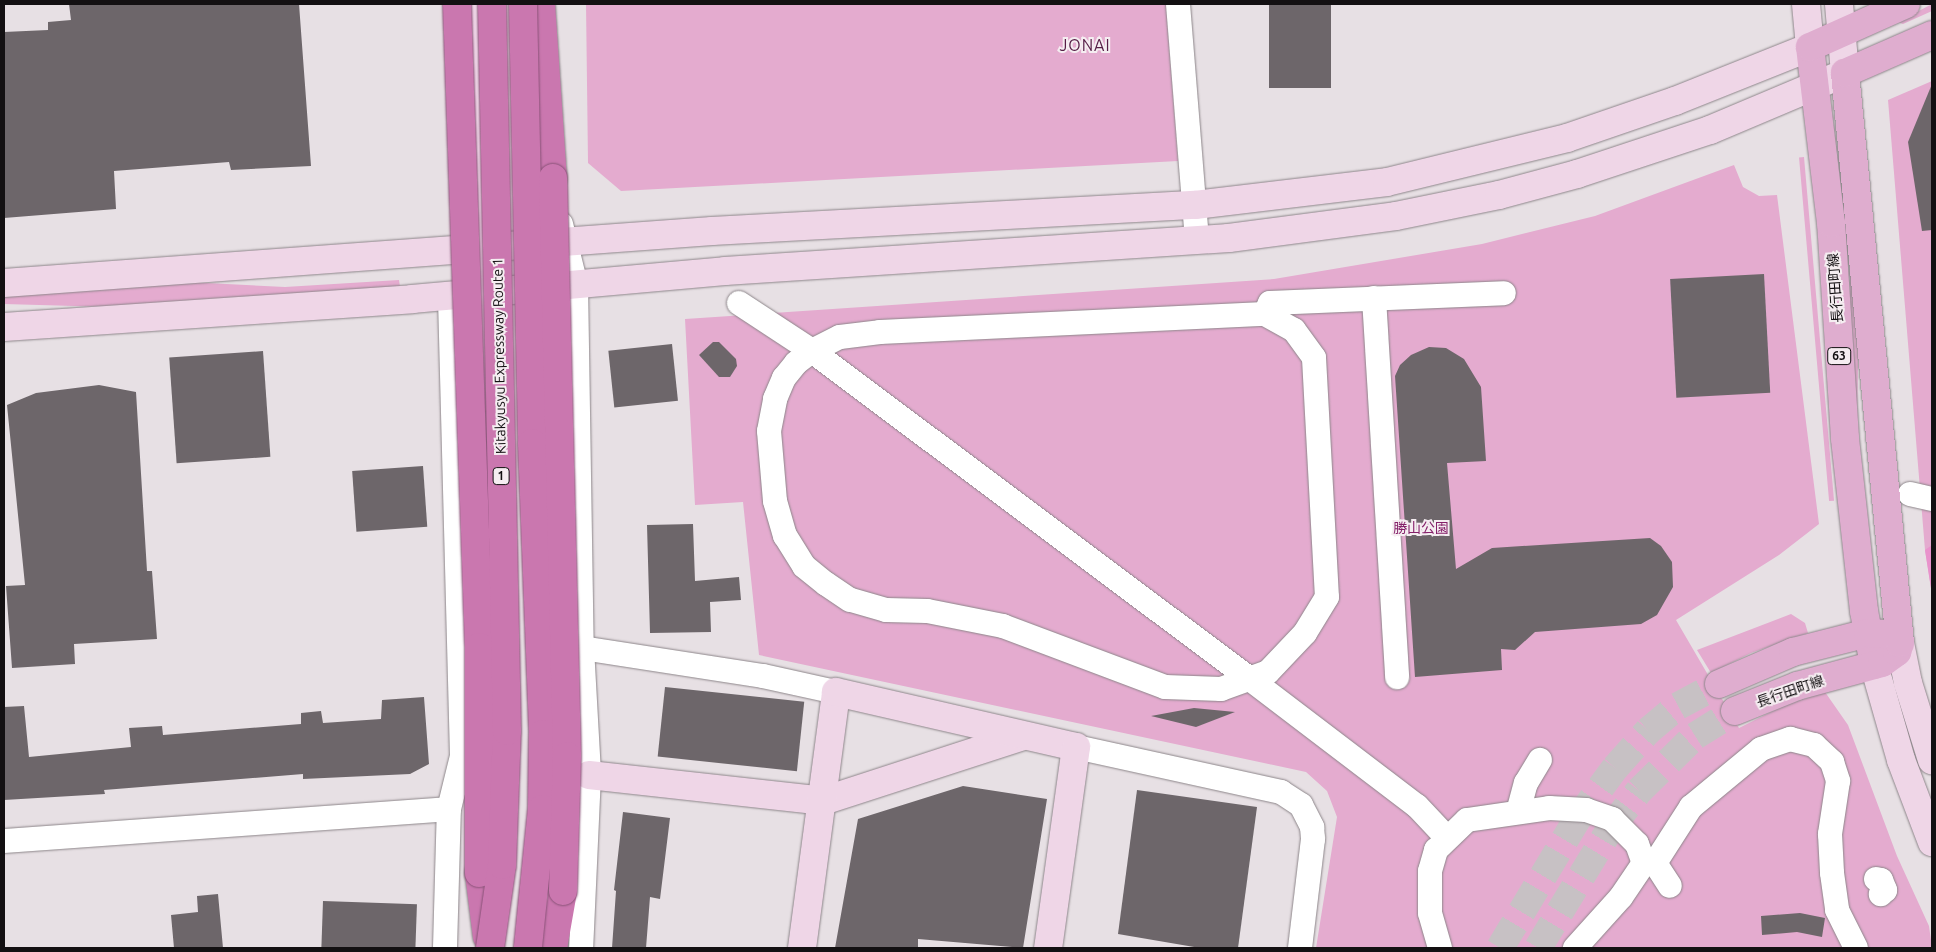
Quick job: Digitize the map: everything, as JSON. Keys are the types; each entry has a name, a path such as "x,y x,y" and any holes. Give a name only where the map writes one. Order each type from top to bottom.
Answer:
{"highway":[{"path":"457,4 479,637 479,873 490,948"},
{"name":"Kitakyusyu Expressway Route 1","path":"490,948 502,865 507,740 492,4"},
{"path":"523,4 532,443 543,734 540,827 528,948"},
{"path":"539,4 552,178 567,756 563,891 552,948"}],"main road":[{"path":"1810,47 1906,4"},
{"path":"1845,74 1932,35"},
{"name":"長行田町線","path":"1810,47 1831,222 1845,438 1868,633 1874,665"},
{"name":"63","path":"1845,74 1900,643"},
{"path":"1719,684 1794,652 1868,633 1885,634 1900,643"},
{"name":"長行田町線","path":"1735,712 1797,686 1874,665 1890,658 1900,643"}],"street":[{"path":"472,4 492,724 490,948"},
{"path":"539,4 542,155 555,245 547,287 553,764 547,948"},
{"path":"1178,4 1197,240"},
{"path":"4,283 555,245 712,231 1195,205 1387,182 1489,159 1620,121 1810,47 1806,4"},
{"path":"4,327 450,295 725,271 1197,240 1396,216 1499,195 1676,142 1845,74 1839,4"},
{"path":"555,245 576,284 582,648 590,775 581,948"},
{"path":"1266,314 1270,303 1504,293"},
{"path":"445,948 449,809 462,756 450,295"},
{"path":"1374,298 1397,677"},
{"path":"739,303 812,351 1250,679 1417,806 1447,838"},
{"path":"1266,314 1294,330 1314,358 1327,597 1305,633 1268,672 1221,689 1165,687 1003,626 927,611 886,610 850,600 804,566 785,536 776,501 769,431 775,399 784,378 812,351 840,337 880,332 1266,314"},
{"path":"1900,643 1908,683 1932,760"},
{"path":"582,648 764,676 1023,736 1281,792 1301,805 1310,822 1313,839 1300,948"},
{"path":"1874,665 1901,760 1932,842"},
{"path":"802,948 836,692"},
{"path":"590,775 823,801 1023,736"},
{"path":"1575,948 1650,863 1692,806 1761,749 1790,739 1814,745 1832,762 1838,781 1830,834 1832,873 1837,910 1856,948"},
{"path":"1048,948 1076,747"},
{"path":"1518,812 1526,784 1540,760"},
{"path":"1440,948 1430,913 1430,871 1436,850 1466,820 1549,808 1586,810 1612,819 1637,844 1650,863 1670,886"},
{"path":"4,841 449,809"}],"green space":[{"path":"586,4 1166,4 1178,161 621,191 588,163"},
{"path":"1932,4 1932,11 1903,24 1898,22"},
{"path":"1932,81 1932,594 1925,550 1888,100"},
{"path":"1799,157 1804,157 1834,501 1829,501"},
{"name":"勝山公園","path":"1734,165 1743,187 1759,196 1777,195 1819,524 1779,555 1676,620 1739,728 1785,705 1825,692 1848,725 1897,856 1929,926 1932,948 1316,948 1337,817 1327,791 1306,772 759,655 743,502 695,505 685,319 1274,279 1482,244 1595,216"},
{"path":"1850,254 1859,320 1857,420 1850,357"},
{"path":"399,280 400,287 110,307 4,304 4,296 187,282 285,287"},
{"path":"1791,614 1805,623 1808,633 1751,653 1711,673 1697,650"}],"shaded area":[{"path":"1932,545 1932,595 1925,550"}],"building":[{"path":"69,4 299,4 311,166 231,170 229,162 114,171 116,209 4,218 4,32 48,30 48,22 71,20"},
{"path":"1269,4 1331,4 1331,88 1269,88"},
{"path":"1932,84 1932,230 1922,231 1908,142"},
{"path":"1764,274 1770,393 1676,398 1670,279"},
{"path":"713,342 719,342 736,359 737,366 730,377 719,377 699,355"},
{"path":"672,344 678,401 614,407 608,351"},
{"path":"1429,347 1446,348 1464,359 1481,387 1486,461 1447,463 1456,569 1492,548 1650,538 1661,546 1672,562 1673,587 1657,615 1641,624 1535,632 1515,650 1501,649 1502,670 1415,677 1395,376 1400,365 1411,355"},
{"path":"263,351 270,457 177,463 169,358"},
{"path":"99,385 136,392 147,571 152,571 157,639 74,644 75,664 12,668 6,586 25,585 7,405 36,393"},
{"path":"423,466 427,527 356,532 352,471"},
{"path":"693,524 695,581 739,577 741,600 710,602 711,632 650,633 647,525"},
{"path":"665,687 804,702 797,771 658,757"},
{"path":"424,697 429,764 410,774 303,779 303,774 104,790 105,794 4,800 4,707 24,706 29,757 131,747 129,728 162,726 163,735 301,724 301,713 321,711 323,723 381,719 382,700"},
{"path":"1194,708 1235,712 1196,727 1151,716"},
{"path":"963,786 1047,799 1023,948 918,939 918,948 835,948 858,819"},
{"path":"1137,790 1257,807 1238,948 1200,948 1118,934"},
{"path":"623,812 670,818 660,899 650,897 646,948 612,948 616,891 614,890"},
{"path":"218,894 223,948 174,948 171,915 198,912 197,896"},
{"path":"323,901 417,904 415,948 321,948"},
{"path":"1800,913 1825,918 1822,937 1797,932 1762,935 1761,916"}],"tunnel":[{"path":"1500,948 1576,821 1615,768 1648,731 1678,706 1719,684"},
{"path":"1538,948 1610,829 1639,791 1695,736 1735,711"}],"district":[{"name":"JONAI","path":"1085,45"}]}
